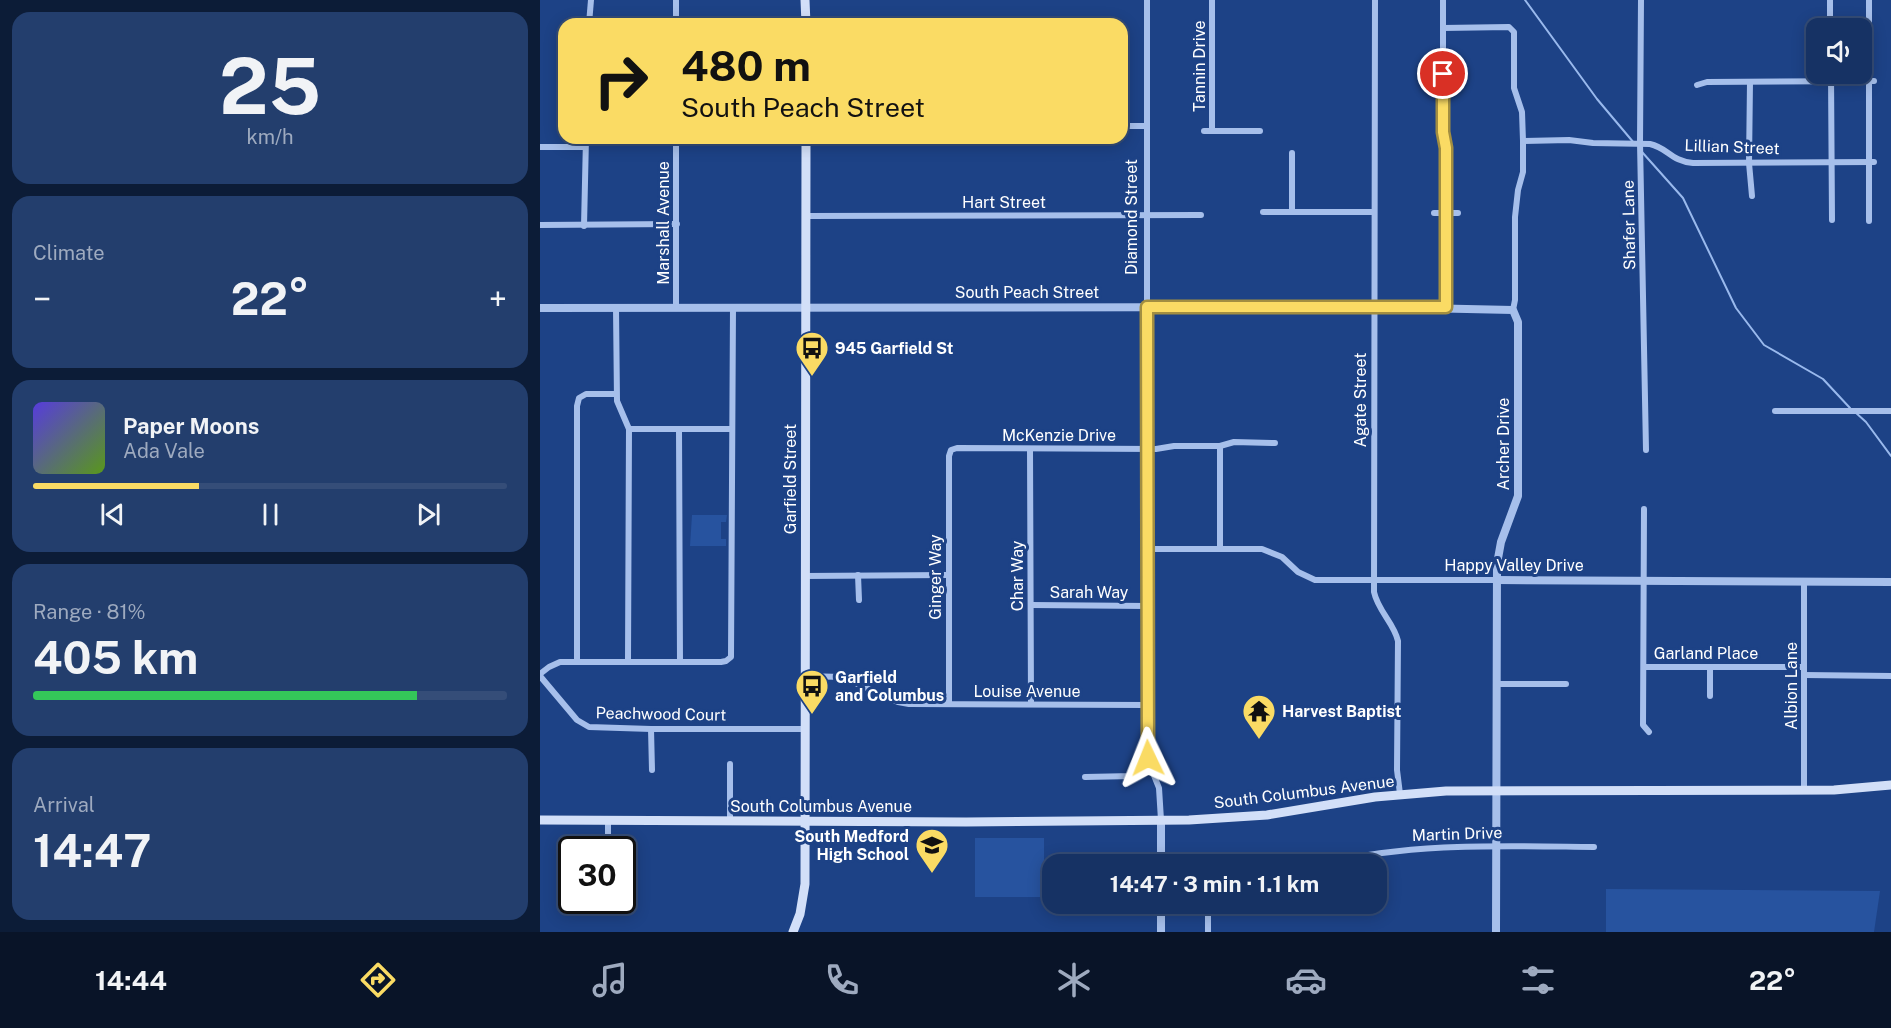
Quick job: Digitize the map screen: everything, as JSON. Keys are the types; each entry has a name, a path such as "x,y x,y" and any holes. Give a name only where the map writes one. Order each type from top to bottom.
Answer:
{"main road":[{"path":"805,0 806,18"},
{"name":"Garfield Street","path":"793,932 800,914 804,893 806,144"},
{"name":"South Columbus Avenue","path":"540,819 1199,820 1267,815 1400,794 1446,791 1803,791 1891,785"}],"street":[{"path":"590,18 591,0"},
{"path":"676,0 676,18"},
{"name":"Diamond Street","path":"1147,0 1146,746 1151,770 1159,788 1161,854"},
{"name":"Tannin Drive","path":"1212,0 1212,131"},
{"name":"Agate Street","path":"1375,0 1374,580 1377,603 1393,627 1398,641 1397,770 1400,794"},
{"path":"1443,0 1446,307"},
{"name":"Shafer Lane","path":"1641,0 1640,143 1646,450"},
{"path":"1830,0 1830,18"},
{"path":"1869,0 1870,18"},
{"name":"Archer Drive","path":"1443,28 1512,28 1515,47 1514,88 1522,112 1523,172 1516,210 1513,310 1518,322 1518,496 1501,542 1497,580 1496,932"},
{"path":"1697,85 1707,82 1806,81"},
{"path":"1750,82 1749,162 1752,196"},
{"path":"1831,84 1832,220"},
{"path":"1869,221 1872,84"},
{"path":"1128,126 1146,126"},
{"name":"Tannin Drive","path":"1204,131 1260,131"},
{"name":"Lillian Street","path":"1523,141 1640,143 1659,146 1677,160 1685,162 1871,162"},
{"name":"Marshall Avenue","path":"676,144 676,307"},
{"path":"540,147 585,147 584,225"},
{"path":"1292,153 1292,212"},
{"path":"1263,212 1374,212"},
{"path":"1434,213 1458,213"},
{"name":"Hart Street","path":"806,216 1202,215"},
{"path":"540,225 677,224"},
{"path":"540,675 554,664 721,662 730,657 733,307"},
{"name":"South Peach Street","path":"540,308 1446,307 1513,310"},
{"path":"616,308 616,394 629,429 628,662"},
{"path":"577,662 577,406 579,398 586,394 616,394"},
{"path":"1775,411 1891,411"},
{"path":"629,429 731,429"},
{"path":"679,429 680,662"},
{"name":"McKenzie Drive","path":"951,450 957,448 1147,449 1174,446 1220,446 1234,442 1275,443"},
{"path":"1220,446 1220,549"},
{"name":"Char Way","path":"1030,449 1031,704"},
{"name":"Ginger Way","path":"949,704 949,456 951,450"},
{"path":"1644,509 1643,725 1649,732"},
{"name":"Happy Valley Drive","path":"1147,549 1269,550 1282,556 1298,572 1315,580 1891,582"},
{"path":"858,575 859,600"},
{"path":"804,576 949,575"},
{"name":"Albion Lane","path":"1803,791 1804,581"},
{"name":"Sarah Way","path":"1031,605 1147,606"},
{"name":"Garland Place","path":"1644,667 1710,667 1891,676"},
{"path":"1710,667 1710,696"},
{"name":"Peachwood Court","path":"540,675 582,724 597,729 804,729"},
{"name":"Louise Avenue","path":"805,676 842,677 903,703 1147,705"},
{"path":"1497,684 1566,684"},
{"path":"651,729 652,770"},
{"path":"730,764 730,820"},
{"path":"1085,777 1133,776 1151,770"},
{"path":"608,819 608,836"},
{"name":"Martin Drive","path":"1369,854 1438,847 1594,847"},
{"path":"1161,914 1161,932"},
{"path":"1208,914 1208,932"}],"shaded area":[{"path":"692,515 727,515 726,522 721,522 721,539 726,539 726,546 690,546"},
{"path":"975,838 1044,838 1042,897 975,897"},
{"path":"1606,889 1880,891 1874,932 1606,932"}],"waterway":[{"path":"1525,0 1597,99 1634,143"},
{"path":"1642,152 1683,198 1736,308 1764,345 1823,379 1850,408"},
{"path":"1855,412 1866,422 1891,456"}],"place":[{"name":"945 Garfield St","path":"812,377"},
{"name":"Garfield and Columbus","path":"812,715"},
{"name":"Harvest Baptist","path":"1259,740"},
{"name":"South Medford High School","path":"932,874"}],"route":[{"path":"1148,758 1146,746 1147,307 1446,307 1446,148 1443,132 1443,74"}]}
